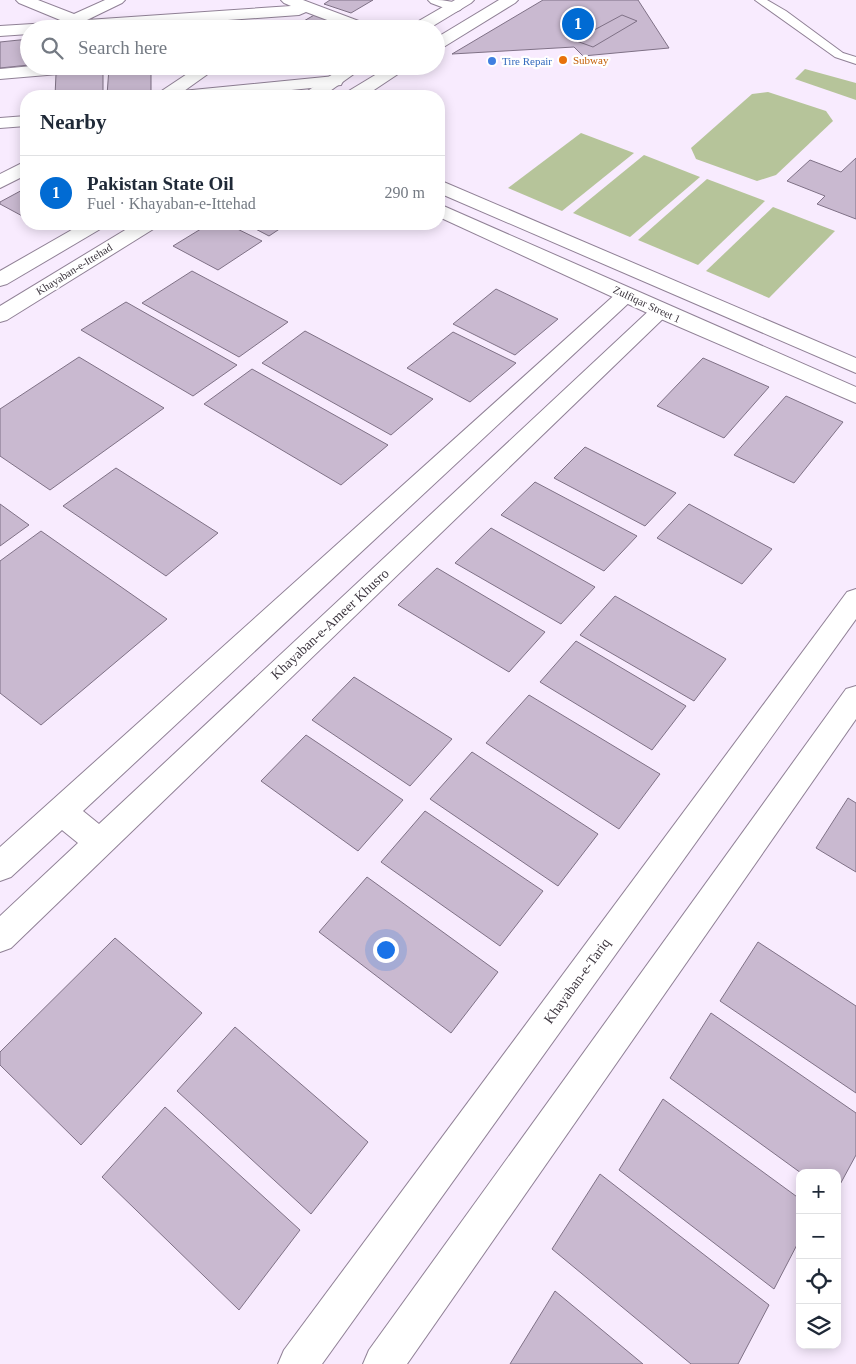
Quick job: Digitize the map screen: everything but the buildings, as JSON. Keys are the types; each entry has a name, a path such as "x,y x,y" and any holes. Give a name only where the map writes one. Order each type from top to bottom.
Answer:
{"street":[{"path":"24,0 62,20"},
{"path":"74,20 117,0"},
{"path":"436,0 460,3"},
{"path":"445,40 510,0"},
{"path":"431,20 460,3"},
{"path":"106,20 298,5 340,20"},
{"path":"280,20 298,5"},
{"path":"0,31 20,29"},
{"path":"0,74 20,72"},
{"path":"175,90 198,75"},
{"path":"321,90 344,75"},
{"path":"363,90 387,75"},
{"path":"243,90 335,81"},
{"path":"0,112 20,110"},
{"path":"0,123 20,121"},
{"path":"0,169 20,167"},
{"path":"0,182 20,170"},
{"name":"Zulfiqar Street 1","path":"445,189 856,366"},
{"name":"Zulfiqar Street 1","path":"445,213 661,311 856,396"},
{"name":"Khayaban-e-Ittehad","path":"0,280 86,230"},
{"name":"Khayaban-e-Ittehad","path":"0,315 138,230"},
{"path":"521,246 541,230"},
{"path":"0,866 626,295"},
{"name":"Khayaban-e-Ameer Khusro","path":"0,937 661,311"},
{"name":"Khayaban-e-Tariq","path":"298,1364 856,599"},
{"path":"383,1364 856,697"},
{"path":"61,811 100,842"}],"lane":[{"path":"760,0 782,13 839,55 856,61"}],"green space":[{"path":"805,69 856,83 856,100 795,79"},
{"path":"768,92 826,111 833,121 776,175 757,181 696,159 691,148 752,94"},
{"path":"581,133 634,153 562,211 508,188"},
{"path":"644,155 700,177 630,237 573,213"},
{"path":"707,179 765,201 698,265 638,240"},
{"path":"773,207 835,231 769,298 706,271"}],"place":[{"name":"Pakistan State Oil","path":"578,24"},
{"name":"Subway","path":"563,60"},
{"name":"Tire Repair","path":"492,61"}]}
